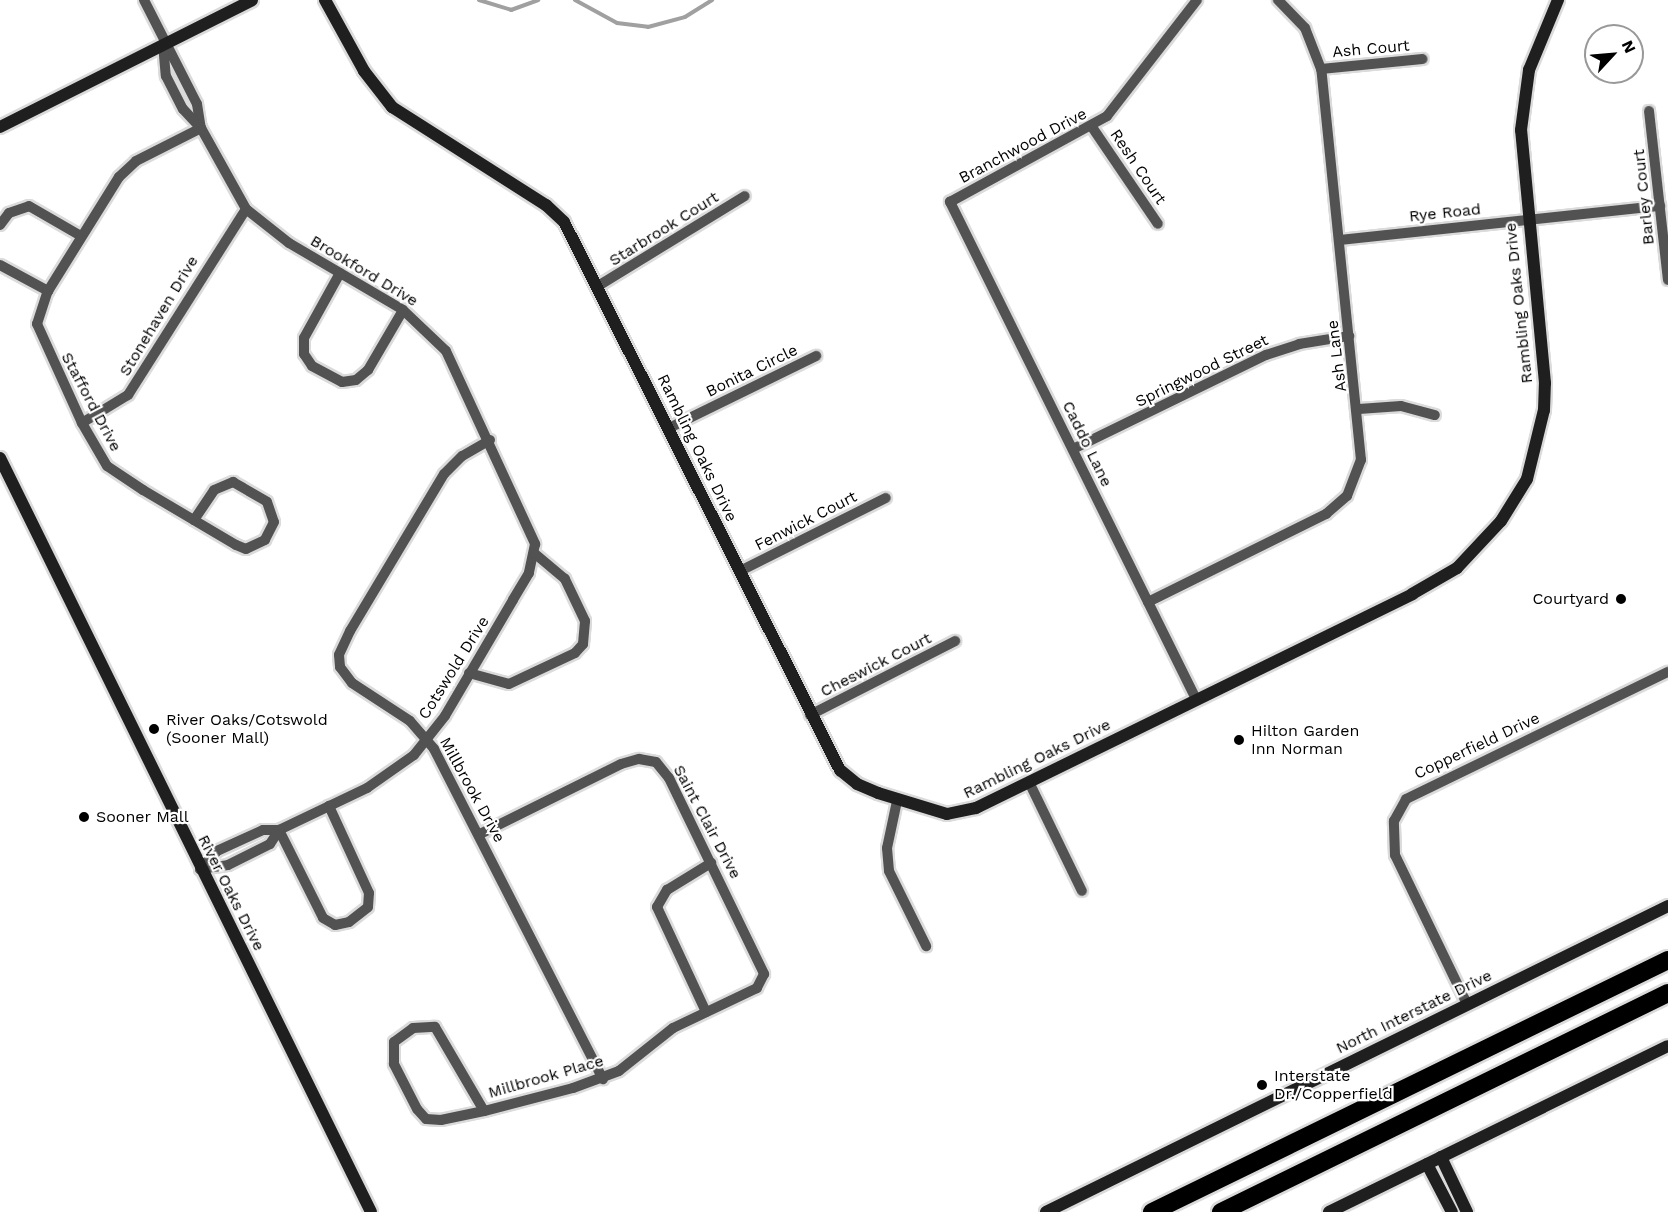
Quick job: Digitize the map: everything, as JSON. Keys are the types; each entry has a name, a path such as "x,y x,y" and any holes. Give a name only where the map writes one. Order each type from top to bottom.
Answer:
{"highway":[{"path":"1152,1212 1668,960"},
{"path":"1221,1212 1668,993"}],"street":[{"path":"144,0 163,44"},
{"path":"0,127 252,0"},
{"name":"Rambling Oaks Drive","path":"325,0 364,71 392,107 557,214 598,286 810,715 840,770 857,784 897,801 958,814 1029,782 1437,581 1472,554 1501,521 1527,479 1544,410 1545,383 1526,219 1523,97 1538,42 1558,0"},
{"name":"Branchwood Drive","path":"950,202 1092,127 1129,93 1197,0"},
{"name":"Ash Lane","path":"1148,602 1305,527 1336,507 1359,471 1359,410 1321,69 1305,28 1278,0"},
{"name":"Brookford Drive","path":"163,44 166,76 183,109 201,128 246,209 270,230 404,310 446,351 531,528 534,553"},
{"name":"Brookford Drive","path":"163,44 197,104 201,128"},
{"name":"Ash Court","path":"1321,69 1423,59"},
{"name":"Barley Court","path":"1649,111 1668,280"},
{"name":"Resh Court","path":"1092,127 1158,224"},
{"name":"Stafford Drive","path":"194,519 107,465 82,423 39,332 39,307 81,236 127,167 201,128"},
{"name":"Starbrook Court","path":"598,286 745,196"},
{"name":"Caddo Lane","path":"950,202 1196,699"},
{"path":"0,225 9,213 29,206 81,236"},
{"name":"Rye Road","path":"1340,240 1660,206"},
{"name":"Stonehaven Drive","path":"82,423 128,395 246,209"},
{"path":"0,265 48,291"},
{"path":"340,273 304,338 307,359 326,374 348,383 362,376 404,310"},
{"name":"Springwood Street","path":"1073,449 1266,355 1299,344 1349,336"},
{"name":"Bonita Circle","path":"669,428 816,356"},
{"path":"1359,410 1401,406 1435,415"},
{"name":"Millbrook Drive","path":"490,440 462,456 444,474 339,655 346,678 410,721 427,739 480,834 603,1079"},
{"name":"River Oaks Drive","path":"0,458 200,869 371,1212"},
{"path":"233,482 267,502 274,522 265,540 246,549 194,519 214,490 233,482"},
{"name":"Fenwick Court","path":"740,571 886,498"},
{"path":"469,673 509,684 575,653 583,644 585,621 565,579 534,553"},
{"name":"Cotswold Drive","path":"200,869 217,851 263,830 279,830 329,806 400,766 427,739 469,673 529,573 534,553"},
{"name":"Cheswick Court","path":"810,715 955,641"},
{"name":"Copperfield Drive","path":"1467,1004 1395,855 1394,821 1406,799 1425,786 1668,672"},
{"name":"Saint Clair Drive","path":"480,834 621,764 648,760 669,778 764,974"},
{"path":"1029,782 1082,891"},
{"path":"897,801 887,849 889,871 926,946"},
{"path":"279,830 323,918 335,925 349,922 368,907 369,893 329,806"},
{"name":"Cotswold Drive","path":"200,869 228,865 270,844 279,830"},
{"path":"706,1012 657,907 667,890 711,863"},
{"name":"North Interstate Drive","path":"1046,1212 1668,906"},
{"name":"Millbrook Place","path":"484,1111 435,1027 413,1028 394,1042 394,1064 422,1117 441,1120 484,1111 603,1079 626,1067 673,1028 757,988 764,974"},
{"path":"1329,1212 1668,1047"},
{"path":"1441,1157 1467,1212"},
{"path":"1427,1164 1452,1212"}],"waterway":[{"path":"479,0 511,10 538,0"},
{"path":"575,0 617,23 648,27 685,17 712,0"}],"place":[{"name":"Courtyard","path":"1621,599"},
{"name":"River Oaks/Cotswold (Sooner Mall)","path":"154,729"},
{"name":"Hilton Garden Inn Norman","path":"1239,740"},
{"name":"Sooner Mall","path":"84,817"},
{"name":"Interstate Dr./Copperfield","path":"1262,1085"}]}
